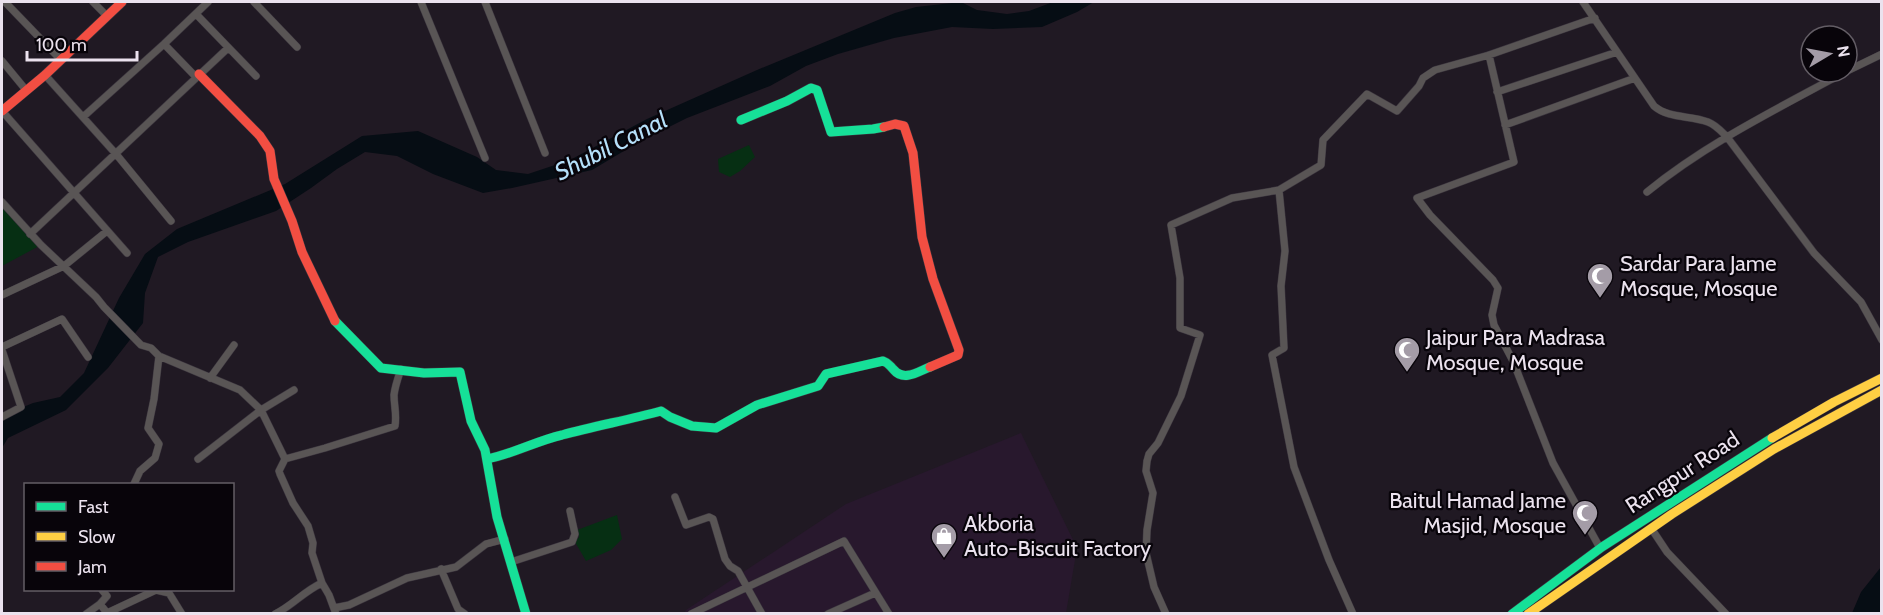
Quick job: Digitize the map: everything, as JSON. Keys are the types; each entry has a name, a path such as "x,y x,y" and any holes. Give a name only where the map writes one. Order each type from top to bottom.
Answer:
{"main road":[{"path":"2,111 45,75 122,2"},
{"path":"198,75 260,136 270,152 274,179 292,220 302,252 335,322 381,368 424,373 459,371 471,421 483,442 497,517 526,614"},
{"path":"487,459 507,455 560,435 661,411 692,426 716,428 757,405 818,386 826,374 883,361 889,363 894,372 902,376 958,355 922,237 913,153 904,126 895,124 873,129 831,132 817,90 811,88 787,101 741,120"},
{"name":"Rangpur Road","path":"1512,614 1546,586 1600,548 1840,397 1881,378"},
{"name":"Rangpur Road","path":"1528,614 1651,528 1774,449 1881,390"}],"street":[{"path":"5,2 61,60"},
{"path":"93,2 107,16"},
{"path":"83,117 208,2"},
{"path":"254,2 297,47"},
{"path":"421,2 485,158"},
{"path":"485,2 546,153"},
{"path":"1583,2 1654,106 1660,111 1707,122 1718,128 1726,137 1814,253 1861,302 1881,340"},
{"path":"196,14 256,76"},
{"path":"1166,614 1154,586 1146,553 1153,493 1146,471 1147,461 1181,396 1200,335 1180,328 1180,278 1171,225 1232,198 1279,190 1321,165 1323,140 1367,94 1396,111 1419,86 1423,78 1435,70 1489,55 1594,18"},
{"path":"164,44 198,75"},
{"path":"30,234 228,48"},
{"path":"1497,92 1617,52"},
{"path":"1859,65 1881,54"},
{"path":"1489,55 1514,162 1417,198 1498,288 1492,315 1494,325 1513,362 1553,464 1600,548"},
{"path":"2,61 26,90"},
{"path":"45,75 116,154 171,221"},
{"path":"1505,125 1635,78"},
{"path":"1647,192 1673,170 1726,137 1824,84"},
{"path":"2,111 126,253"},
{"path":"1279,190 1285,251 1281,286 1284,348 1272,355 1294,467 1329,560 1353,614"},
{"path":"2,202 30,234 96,297 141,345 151,348 159,356 240,390 261,410 285,459"},
{"path":"2,295 64,266 107,231"},
{"path":"2,417 21,406 2,349 62,319 88,357"},
{"path":"210,378 234,345"},
{"path":"134,483 140,471 155,458 159,444 148,428 159,356"},
{"path":"400,369 394,397 397,416 395,426 285,459 279,471 293,503 308,526 313,543 312,552 322,583 335,611 407,578 456,567 486,544 505,539"},
{"path":"198,459 261,410 294,390"},
{"path":"675,497 686,525 709,517 713,519 725,559 738,571 762,614"},
{"path":"511,562 572,542 575,534 570,511"},
{"path":"1651,528 1667,552 1726,614"},
{"path":"691,614 844,541 889,614"},
{"path":"441,569 458,609 465,614"},
{"path":"275,614 305,592 322,583"},
{"path":"87,614 107,596 103,591"},
{"path":"100,604 106,613 154,591"},
{"path":"160,591 169,593 182,614"},
{"path":"828,614 875,593"}],"shaded area":[{"path":"1021,433 1077,548 1066,613 684,614 686,610 846,504"}],"green space":[{"path":"749,145 755,157 740,171 730,177 719,172 718,159"},
{"path":"2,202 41,245 2,266"},
{"path":"617,515 622,539 611,550 586,561 575,542 579,537 577,530"}],"water":[{"name":"Shubil Canal","path":"961,2 977,10 1007,14 1029,11 1053,2 1094,2 1042,27 993,29 952,27 894,38 838,54 806,66 770,86 687,118 639,142 592,170 512,188 483,193 433,174 397,156 365,152 276,211 188,242 158,257 145,293 143,323 108,368 66,410 8,438 2,448 2,420 9,413 33,403 60,397 84,373 119,298 145,254 177,229 285,184 362,136 418,131 477,157 496,170 528,174 570,160 647,119 757,70 895,13 916,7"},
{"path":"1881,567 1881,613 1852,613 1861,592"}],"traffic: fast":[{"path":"741,120 787,101 811,88 817,90 831,132 884,127"},
{"path":"335,321 381,368 424,373 460,372 471,421 485,450 497,517 526,614"},
{"path":"487,459 552,438 661,411 692,426 716,428 757,405 818,386 826,374 883,361 902,375 930,367"},
{"path":"1512,614 1602,547 1772,438"}],"traffic: slow":[{"path":"1772,438 1834,402 1882,378"},
{"path":"1528,614 1672,514 1774,449 1882,390"}],"traffic: jam":[{"path":"2,111 45,75 122,2"},
{"path":"199,74 260,136 270,151 274,179 302,252 335,321"},
{"path":"884,127 895,124 904,126 913,153 922,237 933,279 959,350 958,355 930,367"}],"place":[{"name":"Sardar Para Jame Mosque, Mosque","path":"1600,299"},
{"name":"Jaipur Para Madrasa Mosque, Mosque","path":"1407,373"},
{"name":"Baitul Hamad Jame Masjid, Mosque","path":"1585,536"},
{"name":"Akboria Auto-Biscuit Factory","path":"944,559"}]}
